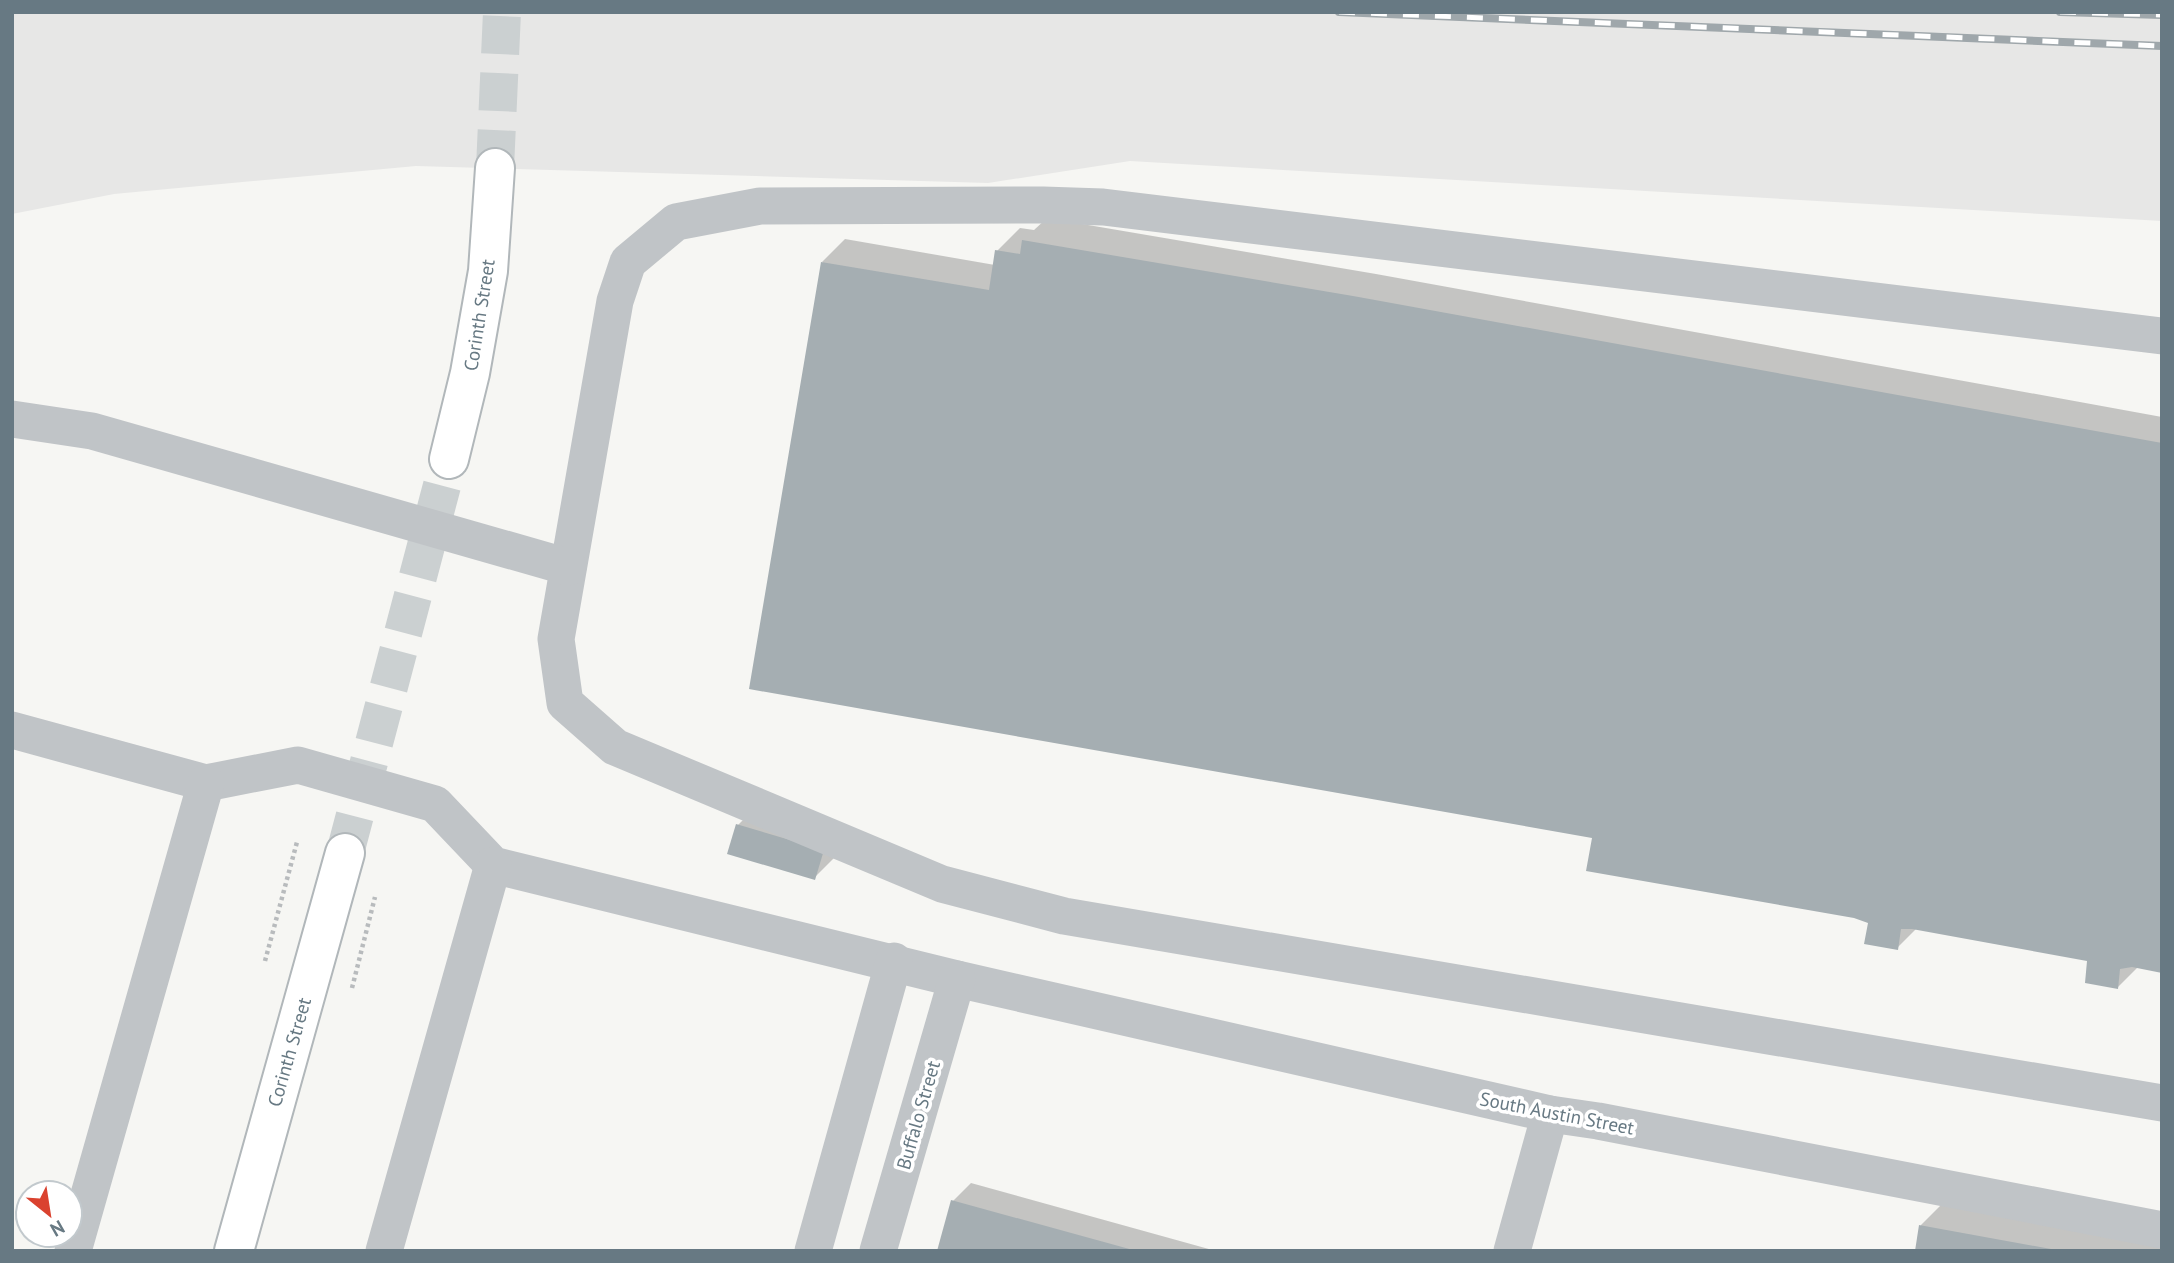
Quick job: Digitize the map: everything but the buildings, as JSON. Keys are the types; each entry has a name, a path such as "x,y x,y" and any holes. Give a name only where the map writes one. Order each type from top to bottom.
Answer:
{"main road":[{"name":"Corinth Street","path":"449,459 470,373 488,271 495,168"},
{"name":"Corinth Street","path":"234,1251 345,853"}],"street":[{"path":"2162,336 1103,207 760,206 676,222 628,262 614,301 556,639 565,703 615,747 942,884 1064,916 2162,1102"},
{"path":"12,419 92,432 568,567"},
{"path":"12,730 206,783 298,765 435,804 494,865 384,1251"},
{"path":"74,1251 206,783"},
{"name":"South Austin Street","path":"494,865 894,961 957,979 1550,1114 1612,1123 2162,1230"},
{"path":"813,1251 894,961"},
{"name":"Buffalo Street","path":"878,1251 957,979"},
{"path":"1512,1251 1550,1114"}],"path":[{"path":"265,961 297,842"},
{"path":"352,988 378,889"}],"shaded area":[{"path":"12,12 2162,12 2162,221 1130,161 988,183 416,166 114,194 12,214"}],"tunnel":[{"path":"495,168 502,12"},
{"path":"345,853 449,459"}],"railway":[{"path":"1339,12 2162,46"},
{"path":"2060,12 2162,15"}]}
